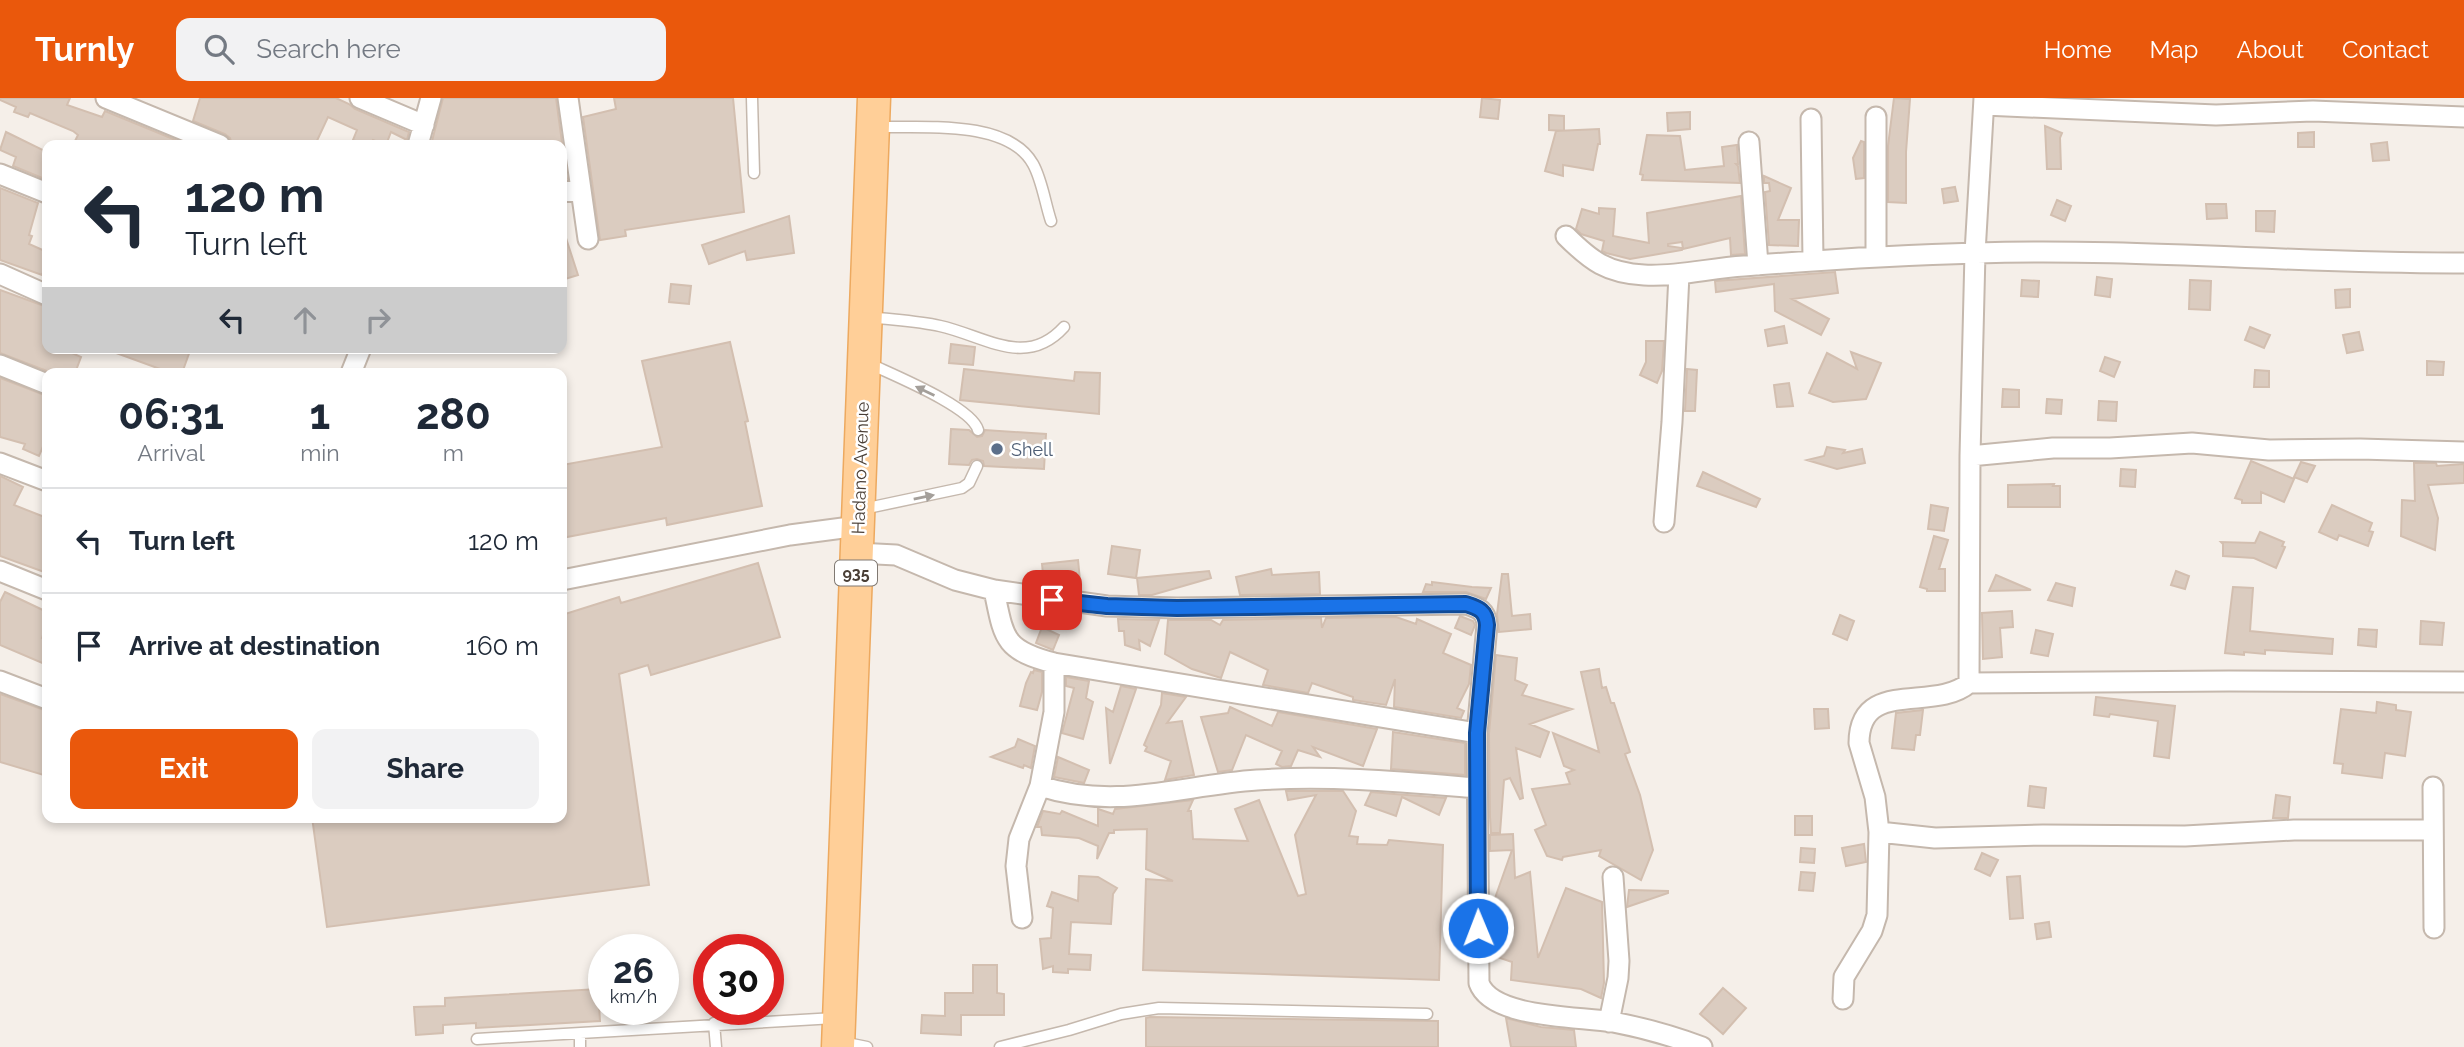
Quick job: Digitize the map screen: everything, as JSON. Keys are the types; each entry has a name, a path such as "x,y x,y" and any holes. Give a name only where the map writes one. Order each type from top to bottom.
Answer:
{"main road":[{"name":"Hadano Avenue","path":"846,1038 858,530 874,113"}],"street":[{"path":"106,98 207,140"},
{"path":"360,98 424,125"},
{"path":"420,140 432,98"},
{"path":"568,98 571,191 588,239"},
{"path":"1969,683 1970,456 1975,253 1984,101 2216,115 2313,111 2464,117"},
{"path":"1876,117 1876,257"},
{"path":"1811,119 1813,260"},
{"path":"1749,142 1758,265"},
{"path":"0,174 42,191"},
{"path":"1566,236 1587,257 1602,266 1618,272 1644,275 1813,260 2062,251 2464,263"},
{"path":"1664,522 1679,274"},
{"path":"2,281 42,293"},
{"path":"0,365 42,382"},
{"path":"1970,456 2053,448 2120,448 2192,443 2269,450 2464,452"},
{"path":"0,463 42,479"},
{"path":"567,579 790,535 858,530 896,555 956,580 994,590 1107,606 1177,608 1466,604 1475,607 1486,615 1487,625 1477,733 1479,984 1483,993 1500,1004 1531,1012 1609,1022 1666,1034 1702,1047"},
{"path":"0,571 42,588"},
{"path":"994,590 1002,627 1009,641 1030,657 1477,733"},
{"path":"1022,918 1016,866 1019,839 1040,786 1054,712 1054,663"},
{"path":"0,681 42,697"},
{"path":"1843,999 1844,977 1866,942 1877,915 1880,832 1875,797 1859,743 1866,715 1877,704 1944,696 1962,690 1969,683 2464,682"},
{"path":"1040,786 1069,794 1102,798 1159,794 1224,783 1288,779 1376,780 1477,789"},
{"path":"2433,787 2434,928"},
{"path":"1880,832 1935,838 2043,835 2185,836 2294,830 2432,830"},
{"path":"1609,1022 1619,961 1613,877"}],"lane":[{"path":"752,98 754,173"},
{"path":"874,113 992,134 1008,140 1023,150 1033,165 1051,221"},
{"path":"866,316 940,327 1008,348 1024,349 1046,344 1065,327"},
{"path":"864,361 953,405 971,418 978,430"},
{"path":"858,530 962,488 969,483 977,466"},
{"path":"1000,1047 1121,1014 1158,1008 1427,1014"},
{"path":"477,1039 693,1025"},
{"path":"714,1025 716,1047"},
{"path":"732,1025 846,1038"},
{"path":"580,1034 580,1047"}],"building":[{"path":"70,98 67,105 102,117 105,111 176,140 76,140 78,135 73,131 30,113 28,117 14,112 16,107 0,100"},
{"path":"200,98 336,98 409,132 407,140 391,132 388,140 353,140 357,130 328,117 317,140 231,140 225,134 193,121"},
{"path":"443,98 556,98 562,140 432,140"},
{"path":"614,98 733,98 744,212 625,230 626,236 600,240 583,117 616,109"},
{"path":"1482,98 1500,100 1498,119 1480,117"},
{"path":"1894,98 1910,99 1906,203 1888,202 1888,146"},
{"path":"1690,112 1690,129 1668,131 1667,113"},
{"path":"1549,115 1564,116 1564,131 1549,130"},
{"path":"2045,126 2062,133 2061,169 2047,169"},
{"path":"1599,129 1600,144 1593,170 1563,165 1563,176 1545,171 1556,131"},
{"path":"6,132 42,150 42,178 13,166 16,157 0,150"},
{"path":"2314,132 2314,147 2298,147 2298,133"},
{"path":"1647,135 1680,136 1685,170 1724,166 1722,147 1737,145 1736,164 1740,183 1642,180 1643,175 1640,174"},
{"path":"1861,141 1864,142 1864,178 1856,179 1853,158"},
{"path":"2387,142 2389,160 2373,161 2371,144"},
{"path":"1764,176 1791,188 1778,220 1799,220 1798,246 1769,245 1765,192 1770,191 1769,183 1764,183"},
{"path":"1955,187 1958,201 1944,203 1942,189"},
{"path":"0,188 38,203 29,244 42,250 42,275 0,260"},
{"path":"1741,196 1745,254 1731,255 1730,238 1683,249 1682,242 1668,244 1682,250 1630,259 1602,251 1604,241 1581,234 1576,229 1582,209 1599,214 1599,208 1615,209 1613,236 1649,243 1647,213"},
{"path":"2057,200 2071,206 2065,221 2051,215"},
{"path":"2206,204 2226,204 2227,218 2207,219"},
{"path":"2256,211 2275,211 2274,232 2256,231"},
{"path":"789,216 794,253 747,260 745,251 709,264 702,245"},
{"path":"567,241 578,275 567,278"},
{"path":"1835,272 1838,293 1792,299 1829,319 1821,335 1775,311 1774,284 1716,292 1715,281"},
{"path":"2097,277 2112,279 2110,297 2095,295"},
{"path":"2022,280 2039,281 2038,297 2021,296"},
{"path":"2190,280 2211,281 2210,310 2189,309"},
{"path":"671,284 691,286 689,304 669,302"},
{"path":"2350,289 2350,307 2336,308 2335,290"},
{"path":"0,290 42,305 42,354 74,354 81,357 77,368 42,369 0,353"},
{"path":"1784,326 1787,343 1768,346 1765,330"},
{"path":"2250,327 2270,335 2264,348 2245,340"},
{"path":"2359,332 2363,350 2347,353 2343,335"},
{"path":"1646,341 1664,341 1662,371 1657,383 1640,375 1646,362"},
{"path":"730,342 748,421 745,422 762,506 667,525 666,518 567,537 567,464 662,447 642,361"},
{"path":"951,344 975,347 973,365 949,363"},
{"path":"1851,352 1881,363 1866,399 1833,402 1809,393 1827,353 1857,369"},
{"path":"119,354 189,354 184,368 157,368"},
{"path":"2105,357 2120,362 2114,377 2100,371"},
{"path":"2427,361 2444,362 2443,375 2427,375"},
{"path":"964,369 1074,381 1075,372 1100,373 1099,414 960,400"},
{"path":"1687,369 1697,370 1695,411 1685,411"},
{"path":"2255,370 2269,371 2269,387 2254,387"},
{"path":"0,378 42,394 42,449 39,456 23,449 25,444 0,437"},
{"path":"1789,383 1793,406 1777,407 1774,385"},
{"path":"2003,389 2019,390 2019,407 2002,407"},
{"path":"2047,399 2062,400 2061,414 2046,413"},
{"path":"2099,401 2117,402 2116,421 2098,420"},
{"name":"Shell","path":"951,429 969,430 977,437 982,436 985,430 1046,434 1044,469 984,466 983,461 977,459 972,460 969,465 949,464"},
{"path":"1827,447 1845,450 1843,453 1862,449 1865,463 1837,469 1807,460 1824,456"},
{"path":"2251,461 2294,479 2284,502 2261,492 2261,503 2242,503 2242,500 2235,498"},
{"path":"2301,462 2315,466 2307,482 2294,477"},
{"path":"2414,463 2436,463 2437,466 2464,464 2464,483 2428,485 2438,518 2435,550 2401,536 2402,500 2415,501"},
{"path":"2121,469 2136,470 2135,487 2120,486"},
{"path":"1703,472 1760,499 1756,507 1697,486"},
{"path":"0,476 23,487 14,505 42,516 42,571 0,556"},
{"path":"2054,484 2053,486 2060,486 2060,507 2008,507 2008,485"},
{"path":"1931,505 1948,508 1944,531 1928,529"},
{"path":"2332,505 2372,523 2369,531 2373,532 2368,546 2339,535 2337,540 2319,532"},
{"path":"2260,532 2284,542 2282,546 2285,547 2276,568 2254,558 2223,556 2221,542 2255,543"},
{"path":"1934,536 1948,540 1939,569 1945,569 1945,591 1927,591 1920,587"},
{"path":"1112,546 1140,550 1136,578 1108,574"},
{"path":"1078,560 1080,580 1044,584 1042,564"},
{"path":"758,563 780,637 651,675 648,665 619,674 649,885 327,927 313,823 567,823 567,613 619,597 621,603"},
{"path":"1271,569 1272,575 1319,572 1320,594 1240,595 1236,577"},
{"path":"1209,571 1211,578 1152,595 1139,595 1137,578"},
{"path":"2176,571 2189,576 2185,589 2171,585"},
{"path":"1502,574 1508,574 1512,616 1530,614 1531,629 1499,632 1497,614"},
{"path":"1996,575 2031,590 1989,591"},
{"path":"1432,582 1491,588 1486,599 1466,592 1423,592 1426,584 1432,585"},
{"path":"2056,583 2075,588 2072,606 2048,600"},
{"path":"2233,587 2253,588 2250,631 2333,639 2332,654 2265,650 2265,654 2225,653"},
{"path":"5,592 42,610 42,663 0,645 0,602"},
{"path":"2012,611 2013,627 2000,628 2002,657 1983,659 1982,613"},
{"path":"1840,615 1854,621 1847,640 1833,634"},
{"path":"1460,616 1473,621 1475,625 1471,635 1455,628"},
{"path":"1396,617 1416,624 1417,619 1451,634 1443,653 1471,665 1469,684 1457,708 1464,711 1461,718 1394,707 1395,679 1386,705 1353,700 1353,697 1312,683 1308,693 1263,685 1268,670 1230,652 1221,678 1192,669 1165,654 1168,620 1211,620 1220,625 1223,620 1321,618 1322,628 1326,618"},
{"path":"1118,619 1159,620 1150,646 1139,640 1140,650 1125,645 1124,631 1119,631"},
{"path":"2421,621 2444,623 2442,645 2420,644"},
{"path":"1042,627 1059,635 1053,650 1036,643"},
{"path":"2359,629 2377,630 2376,647 2358,645"},
{"path":"2036,630 2053,634 2048,656 2031,653"},
{"path":"1496,655 1517,658 1515,680 1527,685 1522,695 1572,709 1530,724 1549,732 1540,757 1516,748 1523,798 1520,799 1510,778 1504,780 1500,833 1491,833 1489,734"},
{"path":"1599,669 1602,688 1606,687 1611,703 1614,703 1630,752 1625,754 1640,795 1653,850 1641,880 1599,856 1601,850 1563,857 1562,860 1547,856 1535,830 1546,825 1532,789 1570,784 1566,773 1574,770 1564,766 1553,733 1599,752 1581,672"},
{"path":"1034,670 1042,672 1042,692 1037,710 1020,706 1026,683"},
{"path":"1066,677 1089,681 1086,698 1093,702 1083,739 1062,733 1074,688 1066,686"},
{"path":"1121,686 1136,689 1110,764 1106,708 1113,712"},
{"path":"1162,693 1186,697 1167,723 1182,721 1194,775 1165,780 1171,761 1145,751 1147,747 1144,745 1161,705"},
{"path":"0,694 42,709 42,775 0,762"},
{"path":"2096,697 2175,706 2169,758 2154,756 2158,721 2110,714 2109,717 2094,715"},
{"path":"2377,702 2396,705 2396,710 2411,712 2405,756 2385,753 2382,778 2342,773 2343,764 2334,763 2341,709 2376,713"},
{"path":"1230,707 1272,726 1278,712 1377,729 1363,766 1313,747 1320,757 1298,750 1291,766 1282,767 1276,764 1282,751 1246,735 1232,770 1218,772 1201,717 1228,713"},
{"path":"1814,709 1828,709 1829,728 1815,729"},
{"path":"1923,710 1920,735 1916,735 1914,750 1892,748 1896,713"},
{"path":"1393,732 1465,743 1465,775 1391,769"},
{"path":"1018,739 1035,746 1031,768 1024,765 1023,768 991,757 1015,747"},
{"path":"1058,757 1089,770 1084,783 1054,777"},
{"path":"2030,786 2046,788 2044,808 2028,806"},
{"path":"1286,791 1343,791 1356,811 1349,836 1358,837 1357,844 1387,845 1389,840 1443,845 1439,980 1143,970 1146,879 1173,881 1146,869 1147,829 1114,830 1114,833 1109,833 1097,859 1098,846 1079,838 1042,835 1041,827 1037,827 1043,811 1060,814 1062,811 1098,826 1098,809 1113,814 1115,809 1193,800 1188,811 1191,811 1193,839 1248,841 1235,809 1259,800 1298,896 1306,894 1295,835 1316,795 1288,800"},
{"path":"1371,792 1446,798 1439,815 1402,797 1396,816 1365,805"},
{"path":"2276,795 2290,797 2288,818 2273,818"},
{"path":"1795,816 1812,816 1812,835 1795,835"},
{"path":"1513,834 1515,878 1530,872 1538,958 1566,888 1602,902 1604,983 1601,998 1581,989 1511,980 1512,962 1497,957 1501,946 1495,944 1499,933 1495,932 1498,923 1495,898 1512,850 1490,851 1490,835"},
{"path":"1864,844 1866,862 1846,866 1842,848"},
{"path":"1801,848 1815,849 1814,863 1800,862"},
{"path":"1982,853 1998,860 1990,876 1975,869"},
{"path":"1801,872 1815,873 1813,891 1799,890"},
{"path":"1079,876 1098,877 1117,888 1113,894 1111,924 1071,922 1069,954 1091,955 1090,970 1068,969 1068,973 1053,972 1053,966 1043,969 1040,939 1051,938 1053,908 1047,906 1052,892 1078,901"},
{"path":"2020,876 2023,918 2010,919 2007,877"},
{"path":"1629,890 1668,891 1668,893 1627,907"},
{"path":"2049,922 2051,937 2037,939 2035,924"},
{"path":"973,965 997,965 997,993 1004,994 1004,1015 961,1015 961,1035 921,1033 922,1015 945,1016 945,993 973,993"},
{"path":"1723,988 1746,1008 1723,1034 1700,1014"},
{"path":"588,990 588,1022 476,1028 476,1023 443,1025 443,1033 416,1035 414,1007 445,1006 445,998"},
{"path":"1146,1018 1438,1021 1438,1047 1146,1047"},
{"path":"1506,1018 1541,1027 1574,1030 1576,1047 1511,1047"}],"place":[{"name":"Shell","path":"997,449"}],"route":[{"path":"1052,600 1107,606 1177,608 1466,604 1481,610 1486,615 1487,625 1477,733 1478,928"}]}
